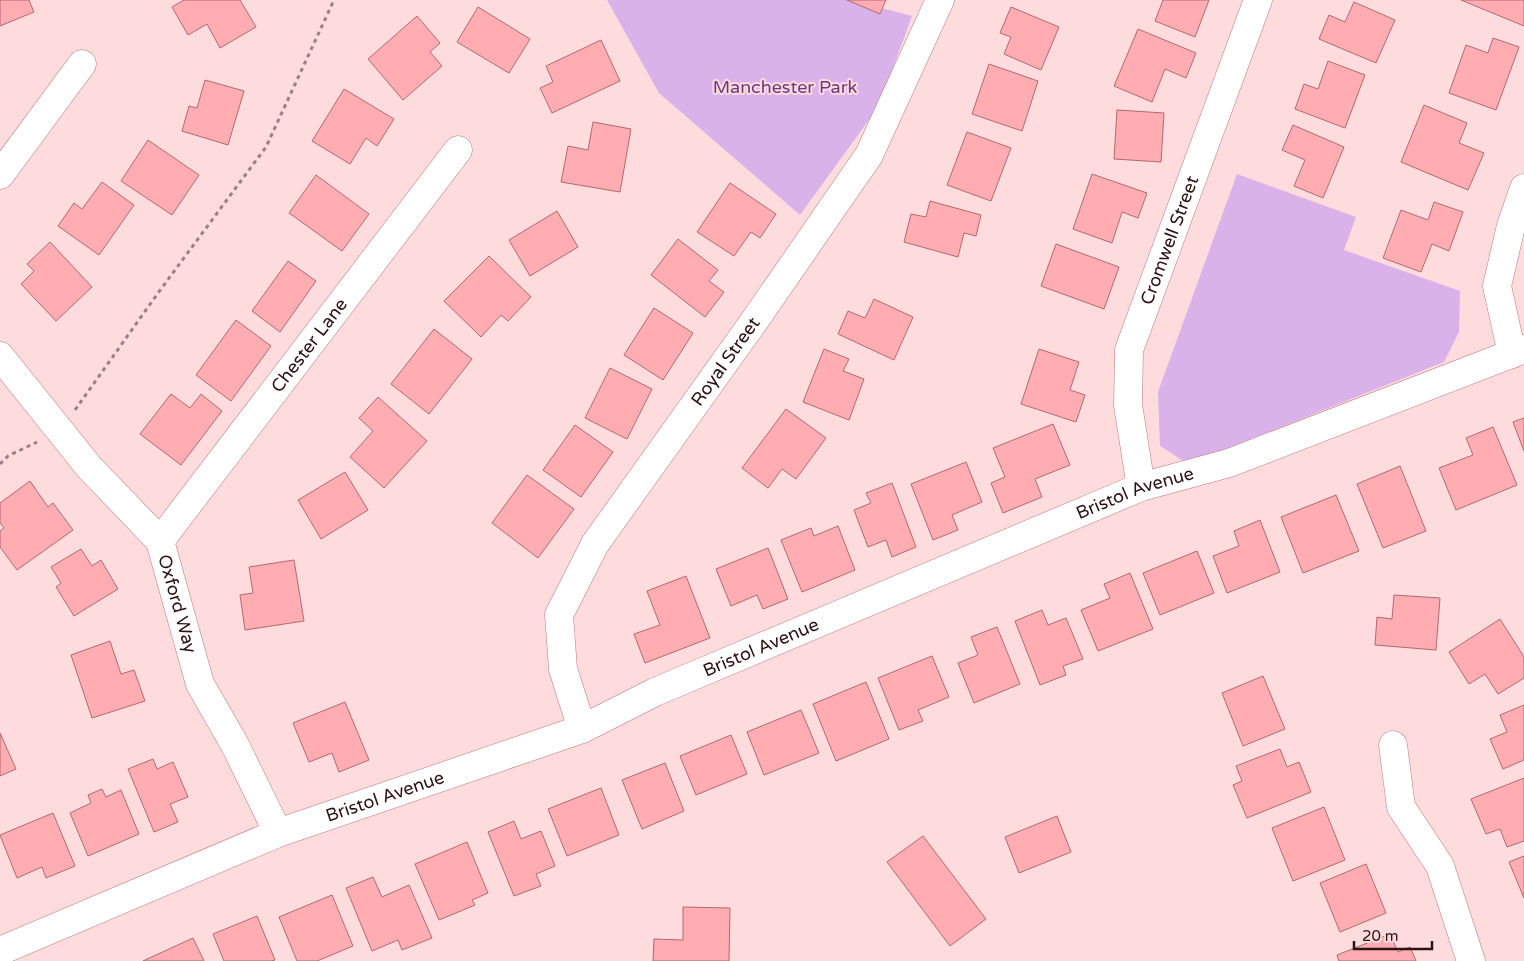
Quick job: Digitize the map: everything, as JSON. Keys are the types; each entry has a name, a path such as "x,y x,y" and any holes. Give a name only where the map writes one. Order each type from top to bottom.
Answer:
{"street":[{"name":"Royal Street","path":"582,729 564,669 559,615 595,544 750,328 869,155 940,0"},
{"name":"Cromwell Street","path":"1142,487 1128,405 1129,350 1258,0"},
{"path":"0,175 82,64"},
{"name":"Chester Lane","path":"160,541 458,150"},
{"path":"1518,352 1497,286 1510,226 1524,188"},
{"name":"Bristol Avenue","path":"0,951 278,833 582,729 655,692 1142,487 1229,463 1518,352"},
{"name":"Oxford Way","path":"0,356 89,467 160,541 200,684 235,745 278,833"},
{"path":"1393,745 1401,807 1440,866 1471,961"}],"path":[{"path":"82,402 158,293 266,147 334,0"}],"green space":[{"name":"Manchester Park","path":"607,0 852,0 912,16 879,106 800,215 659,93"},
{"path":"1237,174 1356,217 1344,250 1460,291 1459,332 1444,362 1188,464 1160,446 1158,392"}],"building":[{"path":"0,0 29,0 34,12 0,26"},
{"path":"184,0 240,0 256,27 220,48 207,24 188,35 172,7"},
{"path":"847,0 886,0 880,14"},
{"path":"1163,0 1209,0 1195,37 1155,21"},
{"path":"1461,0 1524,0 1524,26"},
{"path":"1354,2 1395,20 1376,63 1319,39 1329,15 1345,22"},
{"path":"478,7 530,39 509,73 457,42"},
{"path":"1011,7 1059,27 1041,70 1004,54 1011,37 1000,33"},
{"path":"417,16 440,43 430,52 442,66 403,100 368,59"},
{"path":"1138,29 1196,53 1186,78 1165,69 1152,102 1114,86"},
{"path":"1493,38 1519,47 1496,110 1449,93 1466,45 1488,53"},
{"path":"601,40 620,81 552,113 540,88 553,82 546,66"},
{"path":"1328,61 1365,75 1345,128 1295,109 1304,84 1318,89"},
{"path":"989,64 1038,81 1022,131 972,114"},
{"path":"205,80 244,91 228,145 182,131 189,106 197,108"},
{"path":"344,89 394,119 377,146 366,138 350,164 312,141"},
{"path":"1424,105 1467,123 1459,143 1484,153 1468,190 1401,162"},
{"path":"1117,110 1164,113 1161,162 1114,159"},
{"path":"593,122 631,129 620,192 561,182 568,146 588,150"},
{"path":"1293,125 1344,147 1323,198 1294,186 1305,160 1282,150"},
{"path":"967,132 1011,148 991,201 947,185"},
{"path":"148,140 199,175 172,215 121,181"},
{"path":"1092,174 1147,193 1138,218 1122,212 1112,243 1073,229"},
{"path":"316,175 369,214 342,251 289,213"},
{"path":"102,182 134,205 99,255 58,226 74,203 82,209"},
{"path":"730,183 776,214 760,238 751,232 734,256 697,232"},
{"path":"930,201 981,215 976,236 964,233 958,257 904,242 911,214 926,217"},
{"path":"1434,202 1463,212 1449,251 1432,244 1421,272 1383,258 1401,210 1428,220"},
{"path":"557,211 578,247 530,276 509,240"},
{"path":"678,239 718,270 709,281 724,292 705,317 651,275"},
{"path":"50,242 92,287 56,321 21,284 34,271 27,264"},
{"path":"1056,244 1119,267 1104,309 1041,286"},
{"path":"489,256 531,297 508,321 501,315 481,337 444,301"},
{"path":"288,261 316,281 280,332 252,311"},
{"path":"874,299 913,317 894,360 838,334 848,311 865,318"},
{"path":"654,308 693,333 663,380 624,355"},
{"path":"236,320 271,346 231,401 196,375"},
{"path":"434,329 472,359 429,414 391,384"},
{"path":"824,349 849,359 843,371 864,379 849,420 803,402"},
{"path":"1039,349 1079,362 1070,390 1085,395 1076,422 1021,404"},
{"path":"610,368 652,389 627,439 585,418"},
{"path":"171,394 190,408 201,394 222,411 181,465 140,434"},
{"path":"378,397 427,441 384,488 350,457 373,431 359,418"},
{"path":"786,409 826,438 796,479 782,469 768,488 742,468"},
{"path":"1524,418 1524,451 1513,422"},
{"path":"1053,424 1070,465 1035,479 1042,497 1003,513 991,483 1005,477 993,448"},
{"path":"575,425 613,452 581,497 543,470"},
{"path":"1493,427 1517,485 1456,510 1439,468 1473,455 1466,438"},
{"path":"966,462 982,502 952,515 958,530 933,540 911,484"},
{"path":"1400,466 1426,531 1383,548 1357,484"},
{"path":"345,472 368,510 321,539 298,500"},
{"path":"527,475 574,509 538,558 492,523"},
{"path":"30,481 48,507 53,503 73,530 17,570 0,547 0,531 4,528 0,523 0,503"},
{"path":"892,483 916,547 892,557 886,540 868,547 854,510 871,503 866,493"},
{"path":"1336,495 1359,551 1303,573 1281,517"},
{"path":"1260,520 1280,572 1227,593 1213,556 1239,546 1234,531"},
{"path":"838,526 855,570 802,592 781,540 811,528 814,536"},
{"path":"768,548 788,599 763,609 757,595 731,606 716,569"},
{"path":"81,549 92,566 101,560 118,589 74,616 56,587 61,583 51,567"},
{"path":"1197,551 1214,593 1160,615 1143,573"},
{"path":"294,560 304,621 245,630 240,595 253,593 249,567"},
{"path":"1130,573 1153,629 1098,651 1081,610 1110,598 1104,584"},
{"path":"686,576 710,638 645,663 634,634 660,625 647,591"},
{"path":"1394,595 1440,598 1436,650 1375,645 1377,617 1392,619"},
{"path":"1042,610 1048,625 1066,618 1083,659 1063,666 1066,675 1040,685 1015,621"},
{"path":"1500,619 1524,657 1524,678 1498,694 1485,674 1469,684 1449,652"},
{"path":"997,627 1020,684 974,703 958,663 978,655 971,637"},
{"path":"110,641 121,674 134,670 145,701 92,718 71,655"},
{"path":"932,656 949,697 918,710 923,721 899,730 878,678"},
{"path":"1263,676 1285,729 1243,746 1222,693"},
{"path":"866,682 889,739 836,761 813,704"},
{"path":"345,702 369,760 339,772 332,753 309,762 293,723"},
{"path":"1524,705 1524,760 1503,769 1490,739 1507,732 1500,715"},
{"path":"801,710 819,753 764,775 747,732"},
{"path":"0,733 16,769 0,776"},
{"path":"731,735 747,774 696,795 680,756"},
{"path":"1280,749 1287,767 1299,762 1311,792 1247,818 1233,785 1242,781 1236,766"},
{"path":"153,759 157,769 173,762 188,797 170,804 178,822 154,832 128,769"},
{"path":"665,763 684,811 642,829 622,780"},
{"path":"1524,778 1524,841 1507,847 1500,829 1486,834 1471,799"},
{"path":"601,788 619,835 567,856 548,809"},
{"path":"102,789 106,797 121,790 139,834 88,856 70,813 91,803 88,795"},
{"path":"1324,807 1345,860 1293,881 1272,828"},
{"path":"53,813 75,866 46,878 42,867 17,878 0,835"},
{"path":"1057,816 1071,852 1019,873 1005,837"},
{"path":"514,821 521,839 541,831 555,866 536,874 541,886 514,896 488,832"},
{"path":"923,836 986,919 950,946 887,862"},
{"path":"467,842 488,893 472,900 475,905 439,920 415,864"},
{"path":"1524,856 1524,898 1509,862"},
{"path":"1366,864 1386,913 1340,932 1320,883"},
{"path":"373,877 382,897 409,885 432,938 402,950 398,940 372,951 346,888"},
{"path":"332,895 353,946 317,961 297,961 279,917"},
{"path":"683,907 730,908 729,961 653,961 654,939 683,940"},
{"path":"257,916 275,960 224,961 213,934"},
{"path":"1390,934 1398,952 1410,947 1416,961 1339,961 1337,955"},
{"path":"193,938 204,961 143,961"}]}
